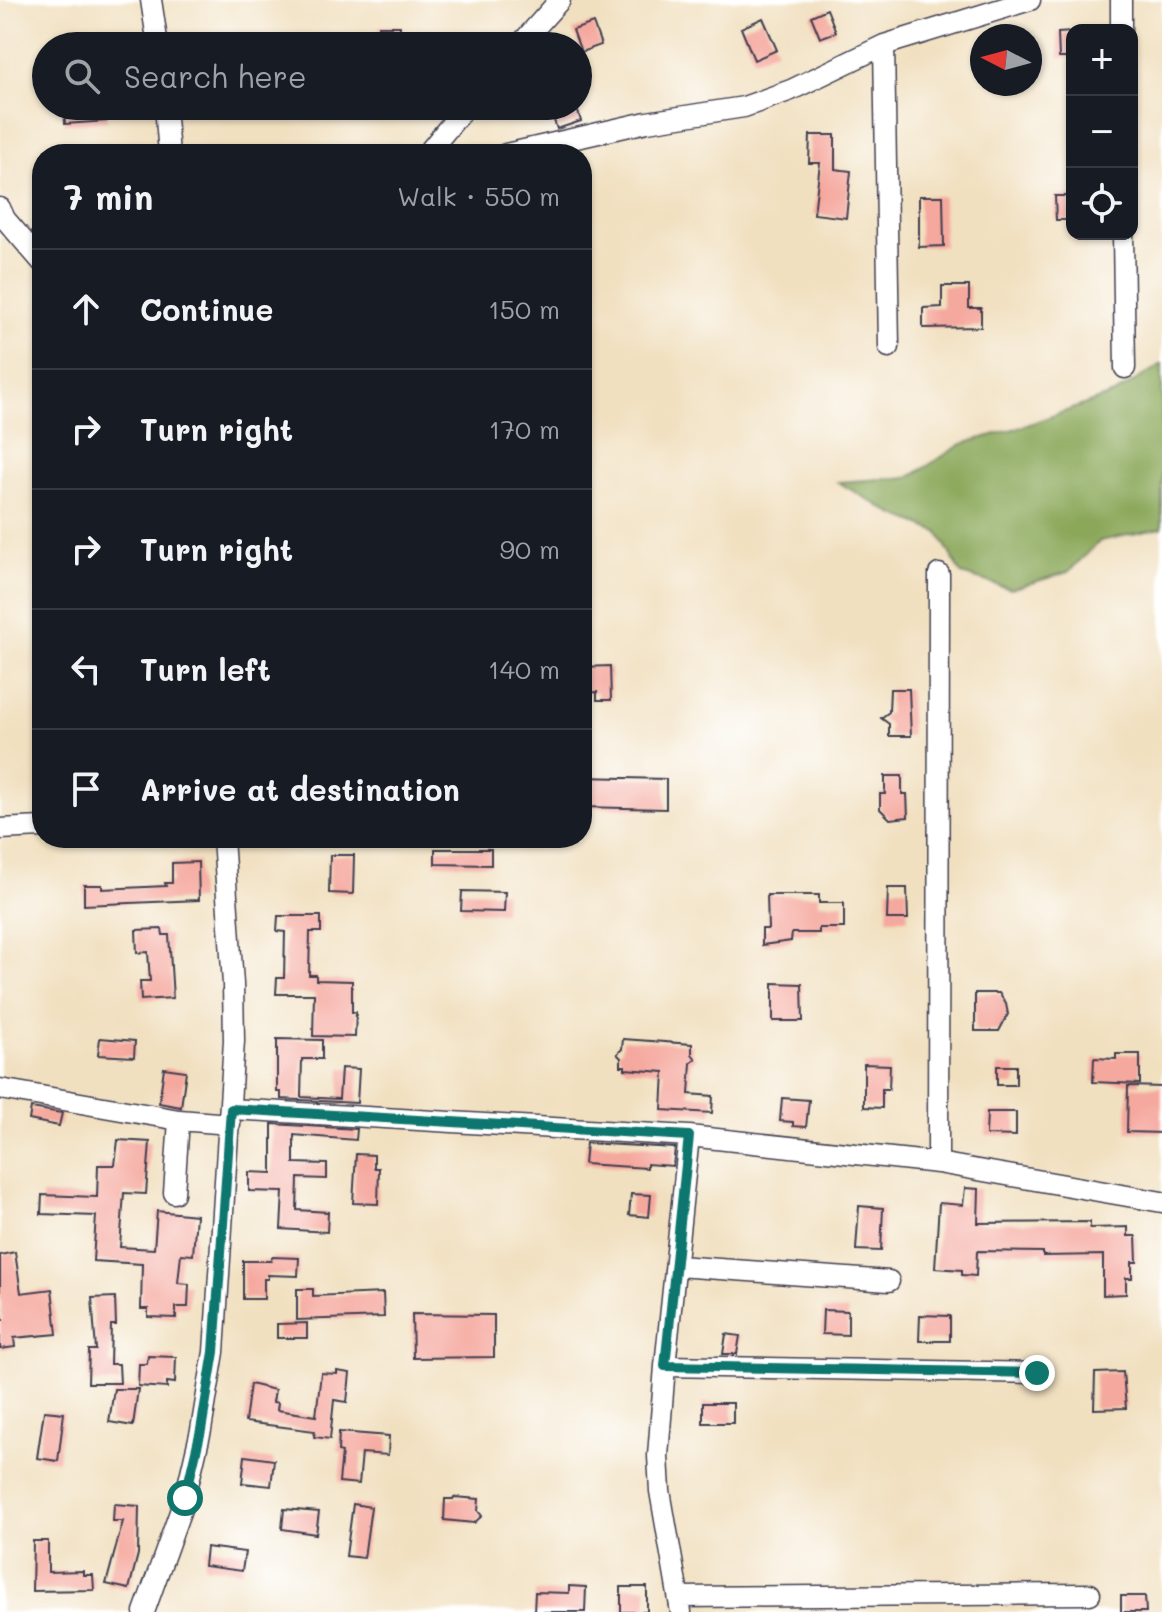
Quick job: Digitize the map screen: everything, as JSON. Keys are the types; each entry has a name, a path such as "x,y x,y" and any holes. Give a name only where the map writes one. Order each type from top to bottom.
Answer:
{"street":[{"path":"151,0 156,32"},
{"path":"531,32 560,0"},
{"path":"550,144 647,122 744,107 791,90 884,45 1030,0"},
{"path":"1121,0 1121,24"},
{"path":"884,45 889,347"},
{"path":"166,120 168,144"},
{"path":"435,144 455,120"},
{"path":"0,208 5,219 32,250"},
{"path":"1123,240 1125,368"},
{"path":"938,1163 939,574"},
{"path":"0,829 32,827"},
{"path":"144,1612 185,1498 208,1391 217,1312 234,1041 224,848"},
{"path":"0,1089 179,1120 230,1117 689,1136 938,1163 1162,1202"},
{"path":"174,1193 179,1120"},
{"path":"689,1136 658,1456 660,1491 680,1604 1090,1594"},
{"path":"677,1266 889,1281"},
{"path":"665,1366 1037,1373"}],"green space":[{"path":"1162,364 1162,528 1100,541 1068,572 1011,589 961,574 938,532 893,514 838,482 910,477 962,444 1114,394"}],"building":[{"path":"827,9 836,32 820,38 811,16"},
{"path":"763,18 777,50 754,60 741,28"},
{"path":"593,23 601,45 592,48 592,32 573,30"},
{"path":"379,26 400,26 400,32 379,32"},
{"path":"1066,32 1066,58 1059,58 1058,33"},
{"path":"65,120 107,120 107,121 65,124"},
{"path":"554,120 581,120 581,121 557,129"},
{"path":"810,135 835,135 835,169 851,171 846,218 814,214 820,163 809,163"},
{"path":"919,196 943,196 944,246 919,247"},
{"path":"1055,196 1066,196 1066,220 1056,220"},
{"path":"942,286 969,286 969,308 981,308 981,327 923,328 923,308 942,307"},
{"path":"610,666 611,700 597,700 597,692 592,692 592,667"},
{"path":"890,689 909,689 911,736 889,736 889,724 881,718 889,712"},
{"path":"885,776 902,776 902,794 907,794 908,817 890,819 880,809 880,794 885,794"},
{"path":"592,777 666,779 666,809 592,807"},
{"path":"435,849 491,849 491,865 435,864"},
{"path":"330,855 354,855 353,894 329,893"},
{"path":"198,862 199,900 84,905 84,885 102,885 102,889 166,886 165,883 172,883 172,863"},
{"path":"888,888 907,888 908,919 887,919"},
{"path":"462,891 505,892 504,912 461,911"},
{"path":"767,895 819,895 819,903 844,903 844,928 819,928 819,933 792,933 791,941 762,945 762,929 768,929"},
{"path":"278,916 321,916 321,932 310,932 309,975 316,975 316,980 352,981 355,1037 313,1036 314,994 276,994 277,978 284,978 285,932 277,931"},
{"path":"162,929 163,935 169,935 173,998 141,1000 140,981 150,981 148,952 137,953 136,930"},
{"path":"773,983 802,984 803,1021 773,1021"},
{"path":"975,993 999,993 1006,1004 1008,1014 999,1031 975,1031"},
{"path":"100,1038 135,1041 134,1057 98,1055"},
{"path":"277,1039 322,1040 322,1059 302,1059 301,1097 339,1099 341,1068 359,1069 357,1103 281,1099 281,1092 277,1092"},
{"path":"623,1039 692,1044 692,1054 696,1059 691,1063 689,1094 713,1096 712,1113 662,1110 664,1072 625,1069 621,1066 621,1058 617,1054 622,1049"},
{"path":"1116,1054 1140,1054 1140,1084 1093,1082 1094,1058 1116,1059"},
{"path":"864,1064 890,1065 889,1089 882,1089 882,1108 864,1107"},
{"path":"997,1066 1016,1066 1016,1085 997,1085"},
{"path":"164,1068 186,1071 181,1107 159,1103"},
{"path":"1128,1086 1162,1087 1162,1133 1127,1132"},
{"path":"782,1098 809,1100 806,1127 780,1121"},
{"path":"31,1108 62,1113 59,1126 29,1120"},
{"path":"987,1112 1016,1112 1016,1136 986,1135"},
{"path":"272,1124 357,1129 356,1140 294,1135 294,1163 327,1164 327,1179 298,1178 297,1210 328,1212 327,1232 281,1229 283,1192 249,1191 249,1172 272,1173"},
{"path":"118,1140 150,1142 146,1194 124,1193 120,1247 154,1249 157,1211 196,1215 193,1255 181,1254 178,1283 189,1284 188,1307 176,1307 176,1318 148,1317 148,1309 141,1309 142,1264 93,1261 96,1216 41,1214 42,1195 97,1197 98,1165 115,1165"},
{"path":"586,1143 675,1148 673,1166 647,1164 647,1168 584,1164"},
{"path":"356,1154 374,1155 374,1168 379,1168 378,1204 353,1203"},
{"path":"965,1188 979,1189 978,1223 1090,1222 1090,1228 1128,1227 1128,1236 1136,1236 1137,1262 1132,1262 1132,1278 1126,1278 1126,1294 1103,1295 1103,1255 1043,1256 1043,1252 977,1251 976,1276 962,1275 962,1270 935,1268 939,1203 963,1205"},
{"path":"631,1194 651,1195 649,1217 629,1215"},
{"path":"859,1206 883,1208 881,1251 856,1250"},
{"path":"15,1252 21,1293 52,1289 57,1334 14,1338 15,1347 0,1349 0,1320 3,1320 0,1255"},
{"path":"272,1257 299,1258 298,1276 268,1275 268,1279 264,1279 264,1299 243,1299 243,1261 271,1261"},
{"path":"297,1289 313,1289 313,1296 383,1293 384,1317 297,1320"},
{"path":"115,1297 116,1325 111,1325 110,1364 119,1364 120,1383 88,1383 89,1350 96,1350 92,1298"},
{"path":"823,1310 848,1311 848,1335 822,1334"},
{"path":"412,1314 494,1315 494,1357 413,1358"},
{"path":"920,1315 950,1316 950,1341 919,1341"},
{"path":"307,1323 307,1338 277,1338 277,1324"},
{"path":"726,1334 740,1336 737,1354 723,1354"},
{"path":"148,1356 176,1357 175,1383 167,1382 167,1388 138,1386 139,1364 147,1364"},
{"path":"337,1371 350,1373 347,1402 334,1400 330,1439 314,1437 315,1431 245,1422 250,1384 275,1390 273,1402 278,1403 277,1410 316,1416 321,1373 337,1374"},
{"path":"1123,1372 1126,1408 1094,1409 1095,1373"},
{"path":"114,1389 138,1389 133,1426 109,1422"},
{"path":"703,1403 733,1403 733,1423 703,1423"},
{"path":"44,1411 64,1413 58,1461 37,1458"},
{"path":"339,1432 389,1436 388,1455 362,1453 359,1484 339,1482 342,1452 338,1451"},
{"path":"245,1456 274,1460 271,1486 242,1483"},
{"path":"445,1499 479,1499 478,1511 482,1516 474,1523 444,1520"},
{"path":"114,1504 139,1506 138,1554 129,1589 106,1584 123,1521 113,1521"},
{"path":"353,1504 371,1507 364,1558 346,1556"},
{"path":"284,1509 319,1512 316,1534 282,1529"},
{"path":"33,1541 48,1541 48,1572 83,1571 83,1575 93,1575 94,1590 32,1591"},
{"path":"206,1547 245,1552 242,1571 204,1566"},
{"path":"569,1586 586,1587 585,1612 534,1612 535,1592 569,1593"},
{"path":"621,1587 647,1587 647,1612 621,1612"},
{"path":"1121,1596 1145,1596 1146,1612 1121,1612"}],"route":[{"path":"185,1498 201,1430 214,1352 231,1109 689,1136 665,1366 1037,1373"}]}
